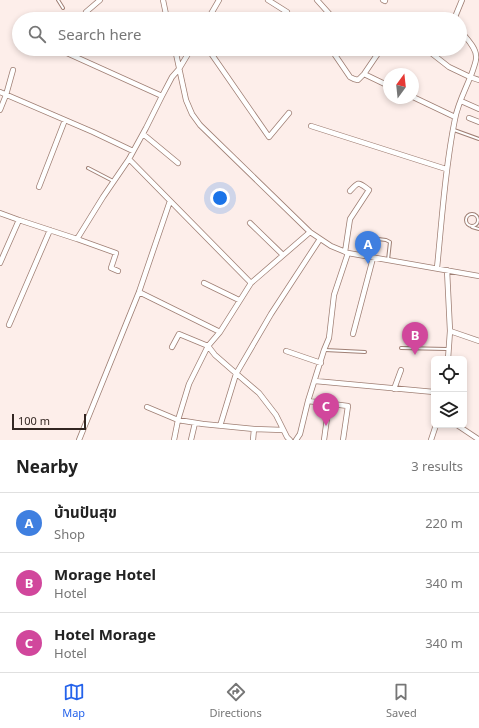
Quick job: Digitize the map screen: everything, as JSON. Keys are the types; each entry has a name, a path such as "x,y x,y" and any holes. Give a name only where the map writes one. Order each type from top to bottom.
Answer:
{"street":[{"path":"86,12 100,0"},
{"path":"163,0 166,12"},
{"path":"212,12 219,0"},
{"path":"268,0 287,12"},
{"path":"317,0 328,12"},
{"path":"457,12 462,0"},
{"path":"437,268 446,170 455,117 476,60 475,50 467,39"},
{"path":"73,56 162,96"},
{"path":"176,56 186,100 192,114 200,125 310,232 331,246 347,252 373,258 479,276"},
{"path":"77,239 133,151 172,77 187,56"},
{"path":"213,56 269,137 289,113"},
{"path":"336,56 350,77 358,80 376,56"},
{"path":"434,56 449,68 479,80"},
{"path":"0,110 13,70"},
{"path":"364,74 383,83"},
{"path":"0,92 133,151"},
{"path":"419,100 455,117"},
{"path":"461,101 479,109"},
{"path":"469,118 479,122"},
{"path":"40,187 66,120"},
{"path":"311,126 446,170"},
{"path":"142,134 178,163"},
{"path":"128,159 251,283"},
{"path":"296,440 300,434 308,401 328,338 334,295 347,252 350,219 369,190 361,184 356,184 350,191"},
{"path":"79,440 139,292 170,200"},
{"path":"0,213 116,253 111,268 118,271"},
{"path":"0,263 19,220"},
{"path":"250,223 283,255"},
{"path":"9,324 50,230"},
{"path":"174,440 178,420 189,384 208,346 220,332 251,283 310,232"},
{"path":"220,426 236,374 271,314 320,239"},
{"path":"353,334 373,258"},
{"path":"447,270 450,331 448,356"},
{"path":"204,282 240,300"},
{"path":"139,292 220,332"},
{"path":"450,331 479,341"},
{"path":"172,347 179,334 208,346 215,355 259,393 276,415 283,430 290,440"},
{"path":"286,351 320,363"},
{"path":"394,388 401,370"},
{"path":"315,381 431,392"},
{"path":"308,401 348,406 343,440"},
{"path":"324,440 329,404"},
{"path":"147,407 178,420 195,423 254,430 283,430"},
{"path":"191,440 195,423"},
{"path":"431,440 435,428"},
{"path":"462,428 478,439"},
{"path":"253,440 254,430"}],"lane":[{"path":"58,0 63,8"},
{"path":"453,129 479,139"},
{"path":"88,168 114,182"},
{"path":"471,227 476,225 478,220 474,214 467,216 465,222 471,227 479,230"},
{"path":"378,239 390,242 388,260"},
{"path":"401,348 449,349"},
{"path":"324,350 365,352"}],"place":[{"name":"บ้านปันสุข","path":"368,264"},
{"name":"Morage Hotel","path":"415,355"},
{"name":"Hotel Morage","path":"326,426"}]}
